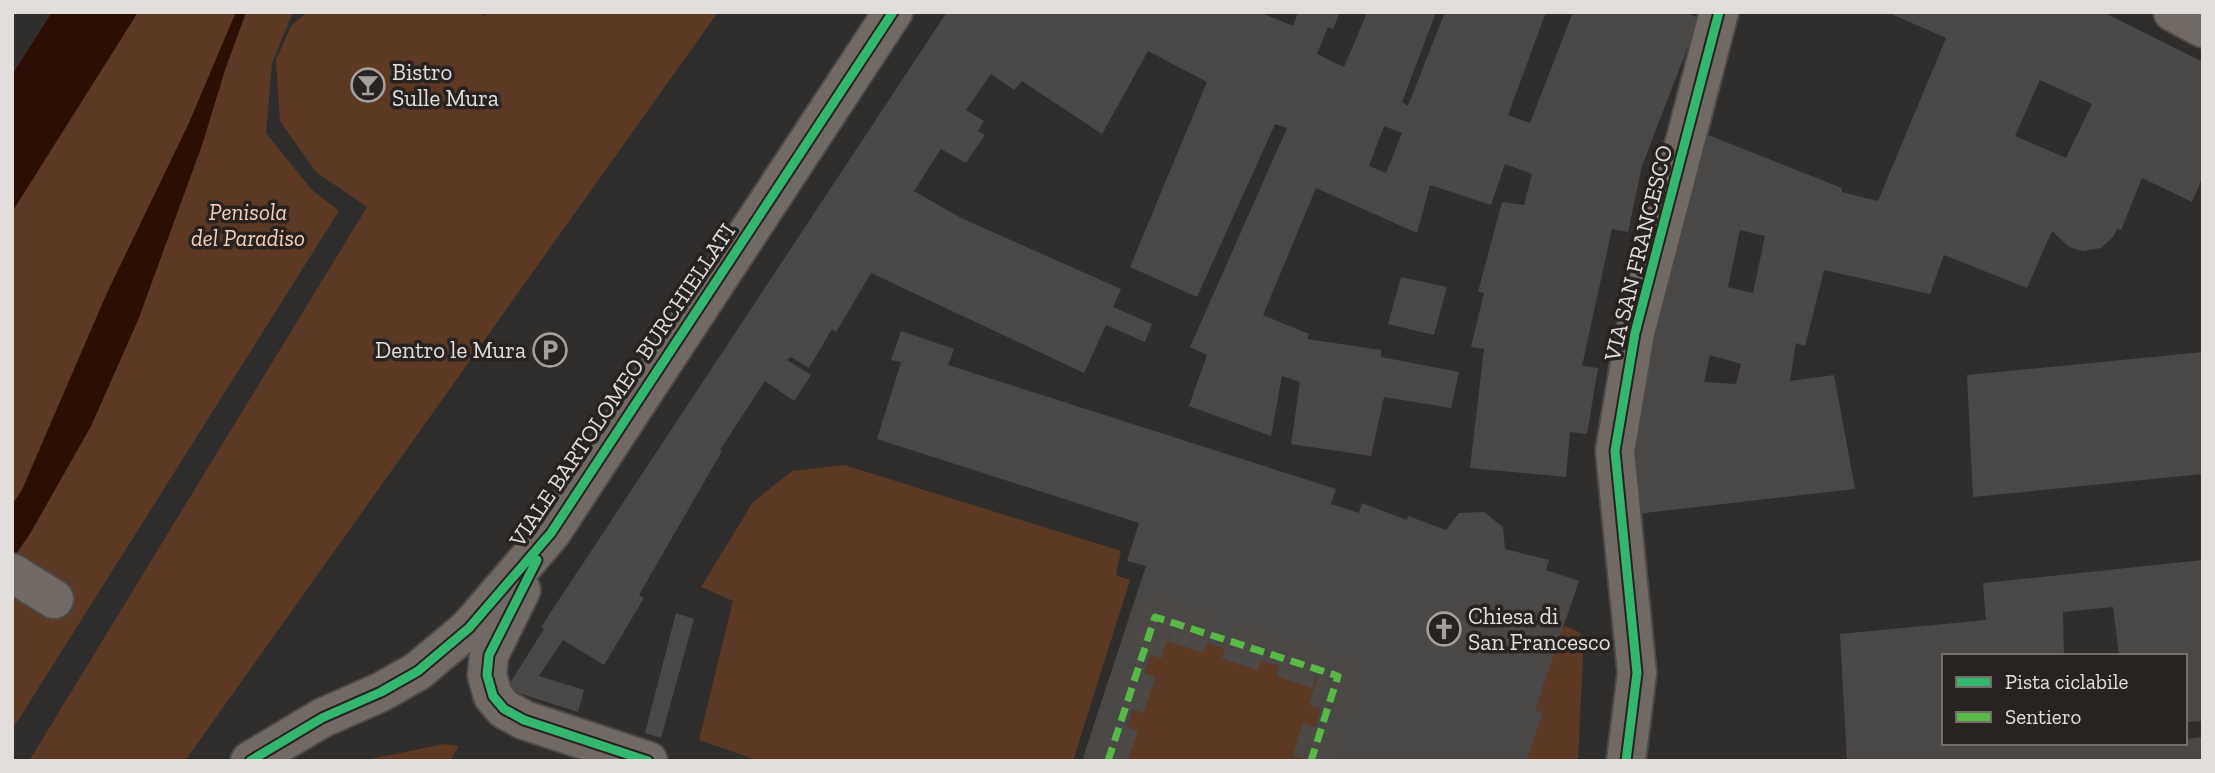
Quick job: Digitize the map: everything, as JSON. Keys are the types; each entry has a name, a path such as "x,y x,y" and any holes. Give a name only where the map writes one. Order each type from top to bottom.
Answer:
{"street":[{"name":"VIALE BARTOLOMEO BURCHIELLATI","path":"250,761 322,718 381,692 418,671 469,628 551,533 893,12"},
{"name":"VIA SAN FRANCESCO","path":"1626,761 1637,673 1615,451 1635,333 1719,12"},
{"path":"2173,12 2203,29"},
{"path":"551,533 489,655 487,675 493,696 504,709 524,719 648,761"},
{"path":"12,573 54,599"}],"green space":[{"name":"Penisola del Paradiso","path":"138,12 236,12 189,123 107,293 22,490 12,505 12,212"},
{"name":"Penisola del Paradiso","path":"293,12 272,63 266,133 312,190 339,211 12,730 12,560 31,532 91,426 138,320 202,145 225,69 246,13"},
{"path":"307,12 477,12 484,16 487,12 718,12 185,761 29,761 367,207 316,172 280,121 276,60 291,26"},
{"path":"844,465 1121,551 1116,575 1130,580 1073,761 760,761 699,740 733,601 701,587 753,502 792,471"},
{"path":"1565,626 1579,632 1584,639 1578,761 1527,761 1542,712 1535,710"},
{"path":"1159,628 1329,682 1305,761 1116,761"},
{"path":"444,744 459,746 450,761 361,761"}],"shaded area":[{"path":"52,12 138,12 12,212 12,75"},
{"path":"236,12 246,12 202,145 138,320 91,426 31,532 12,560 12,505 22,490 107,293 189,123"}],"building":[{"path":"947,12 1259,12 1293,26 1298,12 1340,12 1333,29 1328,27 1317,54 1344,67 1366,15 1360,12 1436,12 1402,102 1408,106 1445,12 1546,12 1508,115 1530,123 1573,12 1684,12 1699,18 1642,166 1628,232 1612,229 1582,366 1598,368 1587,434 1570,432 1566,477 1470,468 1484,349 1471,347 1484,293 1478,292 1502,202 1524,205 1532,174 1505,164 1491,205 1430,185 1417,233 1316,188 1263,315 1309,334 1307,339 1381,350 1381,357 1459,372 1451,408 1384,397 1371,456 1291,444 1300,382 1282,376 1271,436 1189,406 1207,355 1190,347 1287,128 1275,124 1197,297 1130,267 1207,82 1148,51 1102,134 1022,81 1014,90 991,74 966,110 984,121 978,131 985,135 966,163 941,149 914,191 961,218 1121,289 1113,307 1152,324 1145,342 1106,325 1084,373 871,273 836,332 832,329 809,368 791,357 787,360 811,375 794,401 765,381 720,450 722,451 639,595 644,598 604,665 563,640 539,676 584,690 578,712 509,690 508,686 544,629 541,627","holes":["1384,126 1402,133 1386,173 1369,166"]},
{"path":"1887,12 2103,12 2203,62 2203,176 2192,202 2142,178 2121,230 2117,229 2101,248 2083,251 2075,249 2052,231 2027,288 1944,255 1930,294 1824,270 1805,346 1796,343 1790,381 1834,375 1855,489 1627,515 1632,409 1703,133 1842,188 1842,192 1878,201 1946,38","holes":["2040,80 2092,104 2066,158 2015,136","1740,230 1765,236 1753,293 1728,287","1710,355 1741,364 1736,384 1704,382"]},
{"path":"1401,277 1447,287 1434,335 1388,324"},
{"path":"901,331 954,349 948,365 1336,489 1331,504 1359,513 1362,503 1407,520 1408,516 1446,530 1459,513 1484,512 1503,527 1505,549 1549,560 1546,570 1579,581 1535,710 1543,712 1527,761 1305,761 1329,682 1159,628 1116,761 1082,761 1146,566 1127,561 1139,523 877,439 901,362 891,360"},
{"path":"2203,352 2203,474 1973,497 1967,375"},
{"path":"2203,560 2203,721 2187,722 2187,654 2119,654 2113,607 2063,612 2064,654 1942,654 1942,745 2187,745 2187,739 2203,737 2203,761 1847,761 1840,634 1986,620 1983,583"},
{"path":"676,613 694,619 661,738 645,733"}],"tunnel":[{"path":"1108,761 1155,617 1338,676 1311,761"}],"marked path":[{"path":"1108,761 1155,617 1338,676 1311,761"}],"cycle path":[{"path":"250,761 322,718 381,692 418,671 469,628 551,533 893,12"},
{"path":"1626,761 1637,673 1615,451 1635,333 1719,12"},
{"path":"537,560 489,655 487,675 493,696 504,709 524,720 648,761"}],"place":[{"name":"Bistro Sulle Mura","path":"368,85"},
{"name":"Dentro le Mura","path":"550,350"},
{"name":"Chiesa di San Francesco","path":"1444,629"}]}
